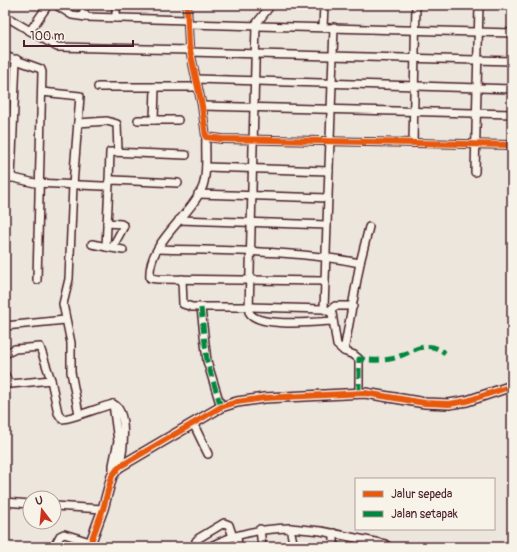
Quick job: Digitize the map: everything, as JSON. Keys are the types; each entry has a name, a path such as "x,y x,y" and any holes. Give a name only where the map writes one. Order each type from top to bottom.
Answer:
{"street":[{"path":"30,30 48,5"},
{"path":"56,5 72,15 86,18 512,33"},
{"path":"81,5 86,18"},
{"path":"116,5 116,18"},
{"path":"187,5 190,51 202,106 206,137 206,167 204,182 198,194 152,259 150,278 325,281"},
{"path":"271,5 256,24 249,312 254,317 265,320 291,323 332,322"},
{"path":"323,26 324,5"},
{"path":"413,143 416,5"},
{"path":"475,172 479,5"},
{"path":"5,16 57,47 512,61"},
{"path":"327,310 325,281 334,27"},
{"path":"5,56 16,59 42,71 37,280"},
{"path":"16,59 8,177 40,183 73,185 102,186 109,183 178,183"},
{"path":"196,80 512,89"},
{"path":"98,86 198,87"},
{"path":"154,120 155,87"},
{"path":"42,92 80,96 73,185 69,279 63,304 65,320 71,343 72,380 79,414"},
{"path":"202,106 254,109 512,114"},
{"path":"138,120 178,120"},
{"path":"78,122 107,121 117,124 118,151"},
{"path":"206,137 512,145"},
{"path":"109,247 107,223 110,152 118,151 186,154"},
{"path":"206,167 329,171"},
{"path":"198,194 328,198"},
{"path":"179,220 327,225"},
{"path":"107,223 121,224 124,226 109,247"},
{"path":"344,351 360,263 369,227"},
{"path":"92,244 123,250"},
{"path":"158,249 250,251 326,256 360,263"},
{"path":"182,279 183,304 188,307 249,307 327,310 335,306 352,306"},
{"path":"201,308 207,361 221,407"},
{"path":"327,310 332,313 332,322 337,345 344,351 359,359 358,393"},
{"path":"5,326 65,320"},
{"path":"5,354 15,349 40,347 51,380 60,417 67,419 113,404 120,431 122,457 89,544 64,534 60,536 54,547"},
{"path":"5,375 8,382 11,384 51,380"},
{"path":"116,470 221,407 237,402 264,398 358,393 425,403 450,404 466,401 512,386"},
{"path":"193,423 208,454"},
{"path":"5,502 22,503"},
{"path":"62,506 103,509"},
{"path":"197,547 196,541 199,538 224,523 229,525 238,547"},
{"path":"290,528 294,547"},
{"path":"210,547 260,529 290,528 334,533 363,543 388,545 389,547"},
{"path":"260,529 262,547"},
{"path":"334,533 334,547"}],"marked path":[{"path":"201,308 207,361 221,407"},
{"path":"359,393 359,359 390,359 424,347 437,348 445,353"}],"cycle path":[{"path":"187,5 189,46 202,106 206,137 222,139 512,145"},
{"path":"89,547 103,509 112,476 119,467 221,407 237,402 264,398 365,393 425,403 449,404 467,401 512,386"}]}
